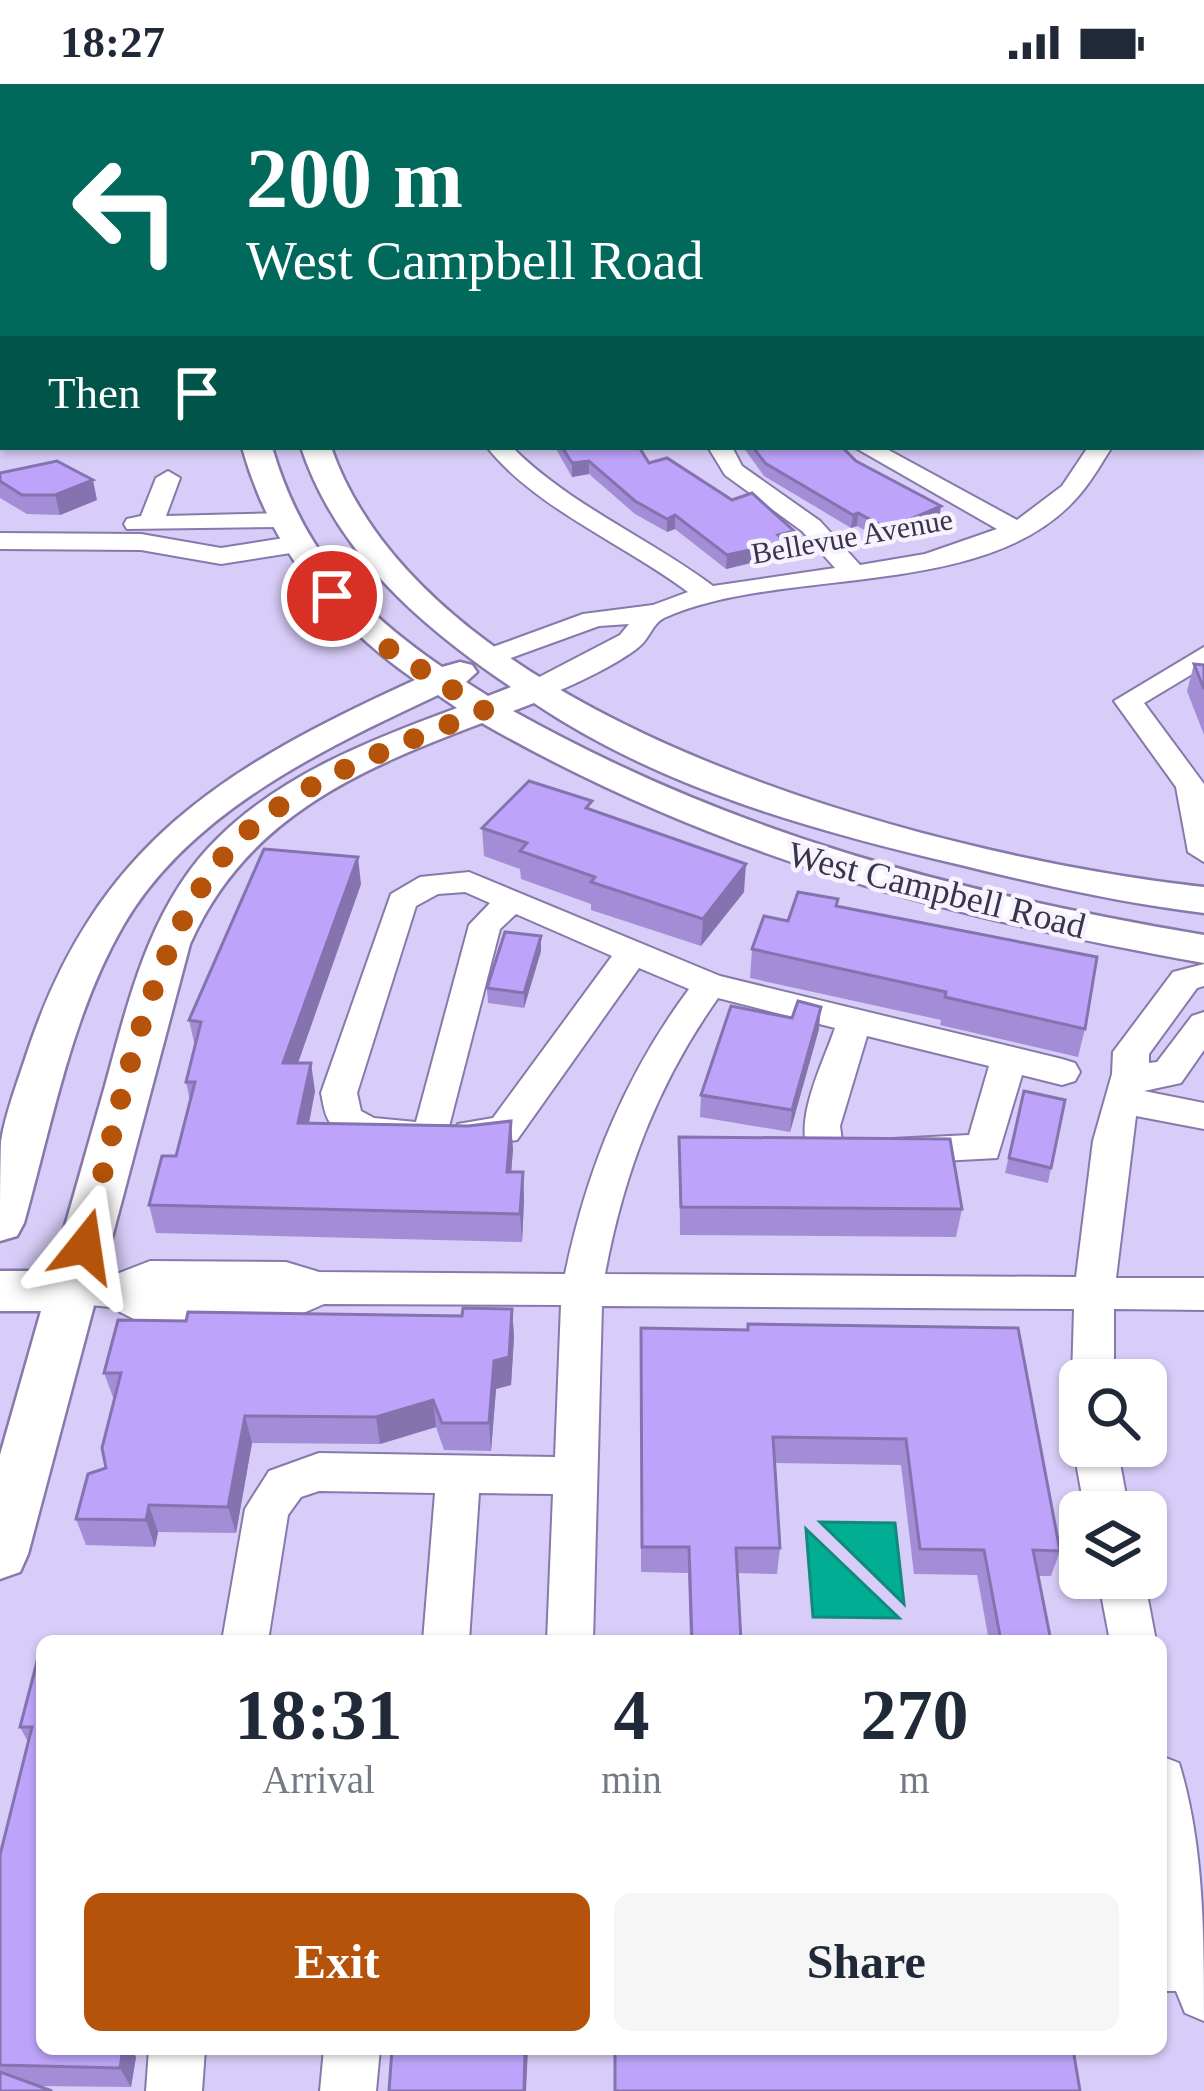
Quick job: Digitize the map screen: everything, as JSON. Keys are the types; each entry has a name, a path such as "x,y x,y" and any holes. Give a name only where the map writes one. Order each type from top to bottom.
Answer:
{"main road":[{"name":"West Campbell Road","path":"258,450 290,532 332,596 386,647 484,710 641,796 797,857 988,909 1204,949"},
{"name":"West Campbell Road","path":"317,450 329,485 363,542 419,599 534,691 656,756 766,799 972,857 1090,883 1204,900"},
{"path":"379,712 391,683 386,647"},
{"path":"0,1223 76,977 118,905 208,806 249,777 490,658"},
{"path":"0,1554 95,1291 156,980 167,947 207,876 231,847 288,801 381,753 534,691"},
{"path":"0,1291 95,1291"}],"street":[{"path":"502,450 527,476 654,554 707,596"},
{"path":"722,450 733,470 811,526 852,572"},
{"path":"871,450 1018,530"},
{"name":"Bellevue Avenue","path":"490,658 596,619 650,614 707,596 940,558 1018,530 1059,505 1085,479 1099,450"},
{"path":"150,524 168,478"},
{"path":"0,524 150,524 290,532"},
{"path":"0,541 141,542 221,556 290,532"},
{"name":"Bellevue Avenue","path":"534,691 630,640 650,614"},
{"path":"1204,655 1128,701 1198,787 1204,852"},
{"path":"634,952 610,978 504,1131 367,1131 345,1118 339,1094 402,901 430,884 469,882 634,952 710,985 1062,1072"},
{"path":"432,1132 485,925 512,900"},
{"path":"1092,1359 1090,1293 1131,1052 1184,980 1204,975"},
{"path":"570,1635 582,1291 590,1244 625,1122 655,1059 710,985"},
{"path":"1128,1088 1168,1074 1204,1022 1167,1004"},
{"path":"824,1149 822,1126 854,1022"},
{"path":"779,1150 984,1148 1008,1061"},
{"path":"1128,1088 1204,1116"},
{"path":"95,1291 140,1306 278,1308 319,1288 1204,1294"},
{"path":"246,1635 267,1509 285,1484 319,1472 575,1476"},
{"path":"446,1635 458,1475"},
{"path":"1124,1599 1132,1635"},
{"path":"1167,1823 1188,1974"},
{"path":"174,2091 177,2055"},
{"path":"348,2091 351,2055"}],"shaded area":[{"path":"820,1522 895,1523 904,1604"},
{"path":"806,1529 899,1618 813,1617"}],"building":[{"path":"564,450 641,450 649,463 667,458 732,500 752,493 794,531 778,535 785,542 727,555 675,515 667,519 635,501 589,461 572,463"},
{"path":"755,450 845,450 856,461 941,506 888,529 858,513 853,515 765,463"},
{"path":"57,461 93,480 55,495 22,495 0,481 0,473"},
{"path":"1194,664 1204,665 1204,689"},
{"path":"529,781 592,801 586,808 746,864 703,919 591,882 595,877 520,851 527,843 482,828"},
{"path":"264,849 358,857 283,1063 311,1063 298,1123 468,1126 511,1121 507,1172 523,1172 520,1214 149,1205 162,1156 176,1156 195,1082 186,1082 201,1022 189,1020"},
{"path":"798,892 838,899 836,906 1097,957 1085,1029 752,949 764,916 788,921"},
{"path":"505,932 541,936 524,993 487,988"},
{"path":"798,1001 821,1007 792,1110 701,1095 731,1006 792,1018"},
{"path":"1024,1091 1065,1100 1051,1168 1009,1158"},
{"path":"679,1137 950,1139 962,1209 681,1207"},
{"path":"463,1308 512,1309 509,1357 494,1361 489,1423 442,1423 433,1400 376,1417 245,1416 228,1507 149,1505 146,1520 76,1519 88,1474 106,1468 102,1448 121,1373 104,1373 118,1320 186,1321 188,1312 462,1316"},
{"path":"748,1324 1018,1328 1059,1546 1059,1551 1033,1550 1050,1635 1000,1635 984,1550 920,1549 906,1439 773,1437 780,1548 736,1548 741,1635 692,1635 689,1547 642,1547 641,1328 748,1330"},
{"path":"36,1666 36,2055 122,2055 120,2068 0,2065 0,1855 32,1727 20,1727"},
{"path":"392,2055 525,2055 524,2091 389,2091"},
{"path":"615,2055 1074,2055 1080,2091 615,2091"},
{"path":"0,2072 52,2091 0,2091"}],"route":[{"path":"85,1246 156,980 167,947 207,876 231,847 288,801 381,753 484,710 386,647 332,596"}]}
